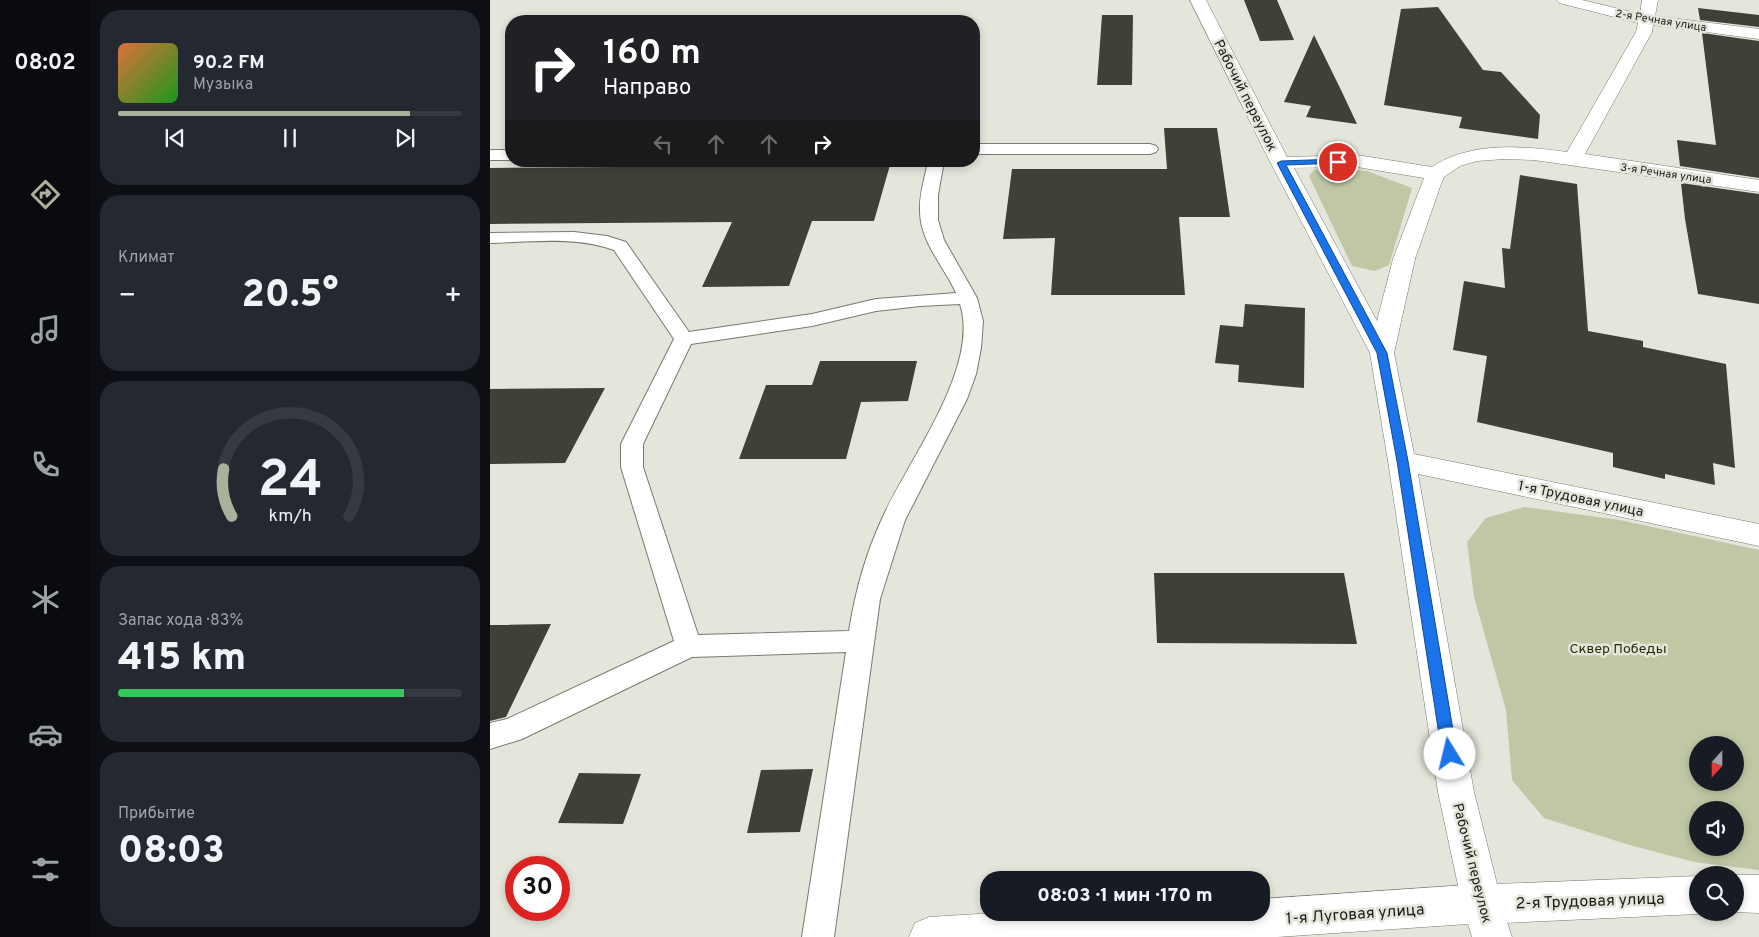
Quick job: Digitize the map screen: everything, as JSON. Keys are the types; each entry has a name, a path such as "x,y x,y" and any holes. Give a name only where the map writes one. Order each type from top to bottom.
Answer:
{"street":[{"name":"Рабочий переулок","path":"1198,0 1281,163 1382,353 1402,461 1456,792 1487,921"},
{"name":"2-я Речная улица","path":"1564,0 1647,20 1759,34"},
{"path":"1573,159 1644,32 1650,0"},
{"name":"3-я Речная улица","path":"1436,174 1450,162 1471,156 1519,154 1573,159 1759,186"},
{"path":"1281,163 1357,161 1436,174 1409,238 1395,285 1382,353"},
{"name":"1-я Трудовая улица","path":"1402,461 1759,535"},
{"path":"1744,894 1759,894"},
{"name":"2-я Трудовая улица","path":"1487,921 1689,896"},
{"name":"1-я Луговая улица","path":"929,937 1225,921 1487,921"}],"lane":[{"path":"980,149 1150,149"},
{"path":"490,155 505,155"},
{"path":"818,937 867,600 893,520 954,404 968,366 973,321 968,298 941,251 931,228 928,202 935,167"},
{"path":"490,238 588,237 608,240 620,246 684,339"},
{"path":"684,339 764,328 876,304 968,298"},
{"path":"684,339 632,444 632,467 689,646"},
{"path":"490,736 512,730 689,646 861,641"}],"green space":[{"path":"1327,168 1367,171 1412,188 1389,265 1375,271 1352,266 1309,176 1314,170"},
{"name":"Сквер Победы","path":"1524,507 1620,520 1759,550 1759,870 1744,868 1744,866 1694,862 1626,844 1544,818 1512,780 1506,710 1474,597 1467,542 1486,518"}],"building":[{"path":"1244,0 1277,0 1294,40 1260,41"},
{"path":"1438,7 1483,70 1501,72 1540,115 1538,139 1459,128 1462,117 1384,105 1401,9"},
{"path":"1698,8 1759,15 1759,27 1700,20"},
{"path":"1102,15 1133,15 1132,85 1097,85"},
{"path":"1702,33 1759,41 1759,178 1680,166 1677,140 1716,145"},
{"path":"1314,35 1357,124 1306,117 1311,106 1284,102"},
{"path":"1164,128 1217,128 1230,217 1179,217 1185,295 1051,295 1055,238 1003,239 1012,169 1167,169"},
{"path":"889,167 874,221 812,221 789,286 702,287 732,222 490,224 490,168"},
{"path":"1520,175 1577,184 1588,331 1643,341 1643,347 1726,364 1735,468 1713,463 1715,485 1665,474 1665,479 1613,467 1613,453 1477,422 1487,356 1453,350 1464,281 1505,288 1502,248 1510,249"},
{"path":"1681,183 1759,194 1759,304 1698,294"},
{"path":"1245,304 1305,308 1304,388 1238,382 1239,365 1215,363 1220,325 1243,327"},
{"path":"820,361 917,361 908,401 861,402 846,459 739,459 766,385 812,385"},
{"path":"605,388 565,463 490,464 490,389"},
{"path":"1154,573 1344,573 1357,644 1157,643"},
{"path":"551,624 506,717 490,721 490,625"},
{"path":"813,769 800,832 747,833 761,770"},
{"path":"579,773 641,774 623,824 558,823"}],"route":[{"path":"1338,162 1281,163 1382,353 1402,461 1450,754"}]}
